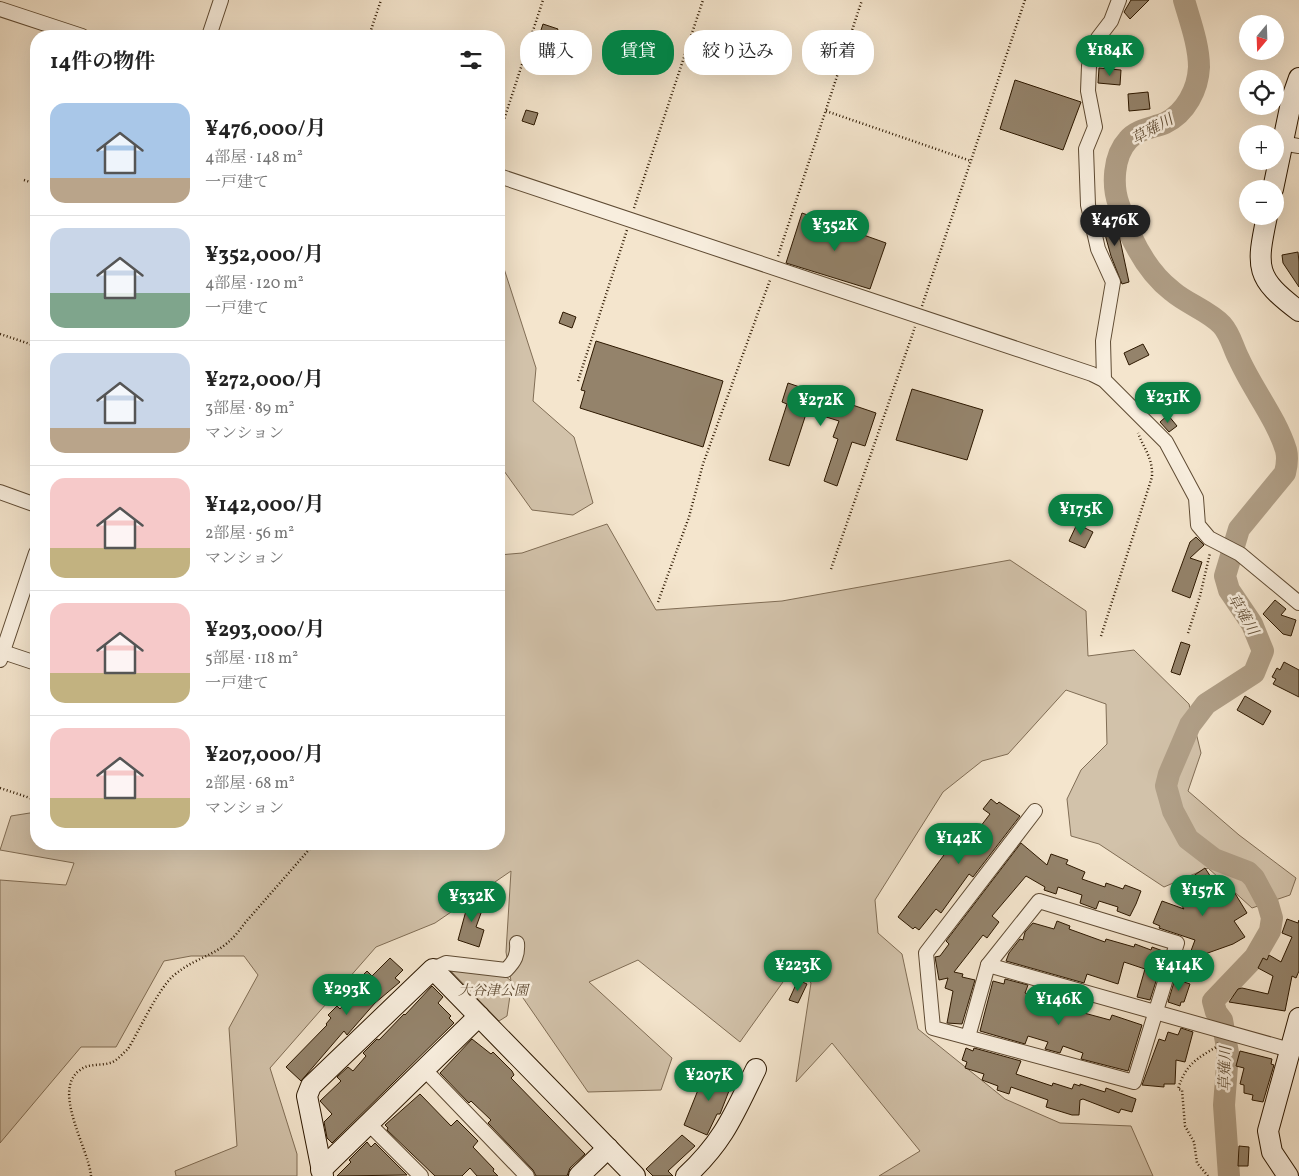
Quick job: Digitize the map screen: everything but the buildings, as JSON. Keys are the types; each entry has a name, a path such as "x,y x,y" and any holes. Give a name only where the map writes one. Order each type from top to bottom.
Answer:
{"street":[{"path":"212,30 221,0"},
{"path":"1104,380 1103,341 1113,282 1098,249 1088,205 1086,149 1095,127 1088,91 1089,66 1098,38 1111,21 1119,0"},
{"path":"0,9 64,30"},
{"path":"1277,180 1291,145 1292,98 1299,78"},
{"path":"505,178 1092,374 1104,380 1166,442 1196,498 1198,525 1212,539 1240,554 1299,603"},
{"path":"1265,225 1260,255 1262,270 1270,288 1299,311"},
{"path":"0,492 30,503"},
{"path":"30,571 1,656 30,662"},
{"path":"968,1037 988,965 1039,901 1177,943 1157,1013 1134,1082 933,1028 926,953 1035,811"},
{"path":"322,1173 308,1096 311,1086 433,969 446,963 506,970 514,963 518,952 517,942"},
{"path":"988,965 1290,1050"},
{"path":"433,969 635,1176"},
{"path":"322,1173 479,1016"},
{"path":"1291,1173 1272,1152 1268,1130 1299,1018"},
{"path":"424,1069 528,1176"},
{"path":"686,1176 712,1150 726,1131 756,1069"},
{"path":"370,1125 420,1176"},
{"path":"579,1176 608,1148"}],"path":[{"path":"371,30 381,0"},
{"path":"505,116 543,0"},
{"path":"578,381 703,0"},
{"path":"658,602 689,516 703,464 774,267 862,0"},
{"path":"831,569 972,162 1025,0"},
{"path":"826,111 972,162"},
{"path":"24,180 30,182"},
{"path":"0,334 30,344"},
{"path":"1101,636 1152,477 1153,466 1137,428 1140,417"},
{"path":"1188,633 1200,596 1212,539"},
{"path":"0,788 30,798"},
{"path":"91,1176 70,1109 69,1095 72,1077 87,1066 109,1063 118,1059 128,1049 172,977 191,964 225,947 309,850"},
{"path":"1208,1176 1197,1163 1194,1142 1183,1118 1182,1090 1178,1089 1184,1072 1196,1060 1218,1046 1218,1043 1233,1040 1234,1035"}],"green space":[{"path":"505,272 536,368 533,401 574,437 593,503 573,515 532,510 505,472"},
{"name":"大谷津公園","path":"607,524 656,610 782,601 1010,560 1086,611 1088,656 1134,650 1189,704 1201,753 1188,791 1239,835 1296,878 1290,895 1252,908 1208,868 1164,887 1099,844 1071,836 1067,799 1081,770 1107,744 1106,704 1066,690 1008,754 982,761 943,792 875,900 878,933 902,954 918,1029 1005,1099 1060,1123 1131,1126 1153,1176 879,1176 920,1151 832,1043 796,1082 811,983 804,973 788,975 740,1042 638,960 589,982 672,1058 661,1090 588,1092 512,982 507,1016 499,1021 449,969 503,974 511,981 506,952 511,871 435,923 376,947 270,1068 297,1154 297,1176 176,1176 175,1171 237,1146 229,1028 258,975 244,956 191,956 164,961 116,1047 81,1047 0,1143 0,880 66,885 74,863 0,850 11,816 30,813 30,850 505,850 505,554 522,553"}],"waterway":[{"name":"草薙川","path":"1184,0 1198,50 1199,67 1196,84 1190,100 1172,119 1136,133 1128,140 1119,154 1115,171 1115,189 1123,217 1133,241 1146,263 1172,291 1217,320 1225,329 1282,438 1287,459 1285,473 1239,529 1225,576 1229,590 1252,624 1263,651 1254,673 1206,704 1190,725 1169,774 1166,786 1173,811 1188,839 1214,859 1248,872 1254,878 1268,904 1272,918 1270,931 1255,957 1213,1001 1216,1012 1222,1020 1228,1053 1224,1105 1229,1176"}]}
